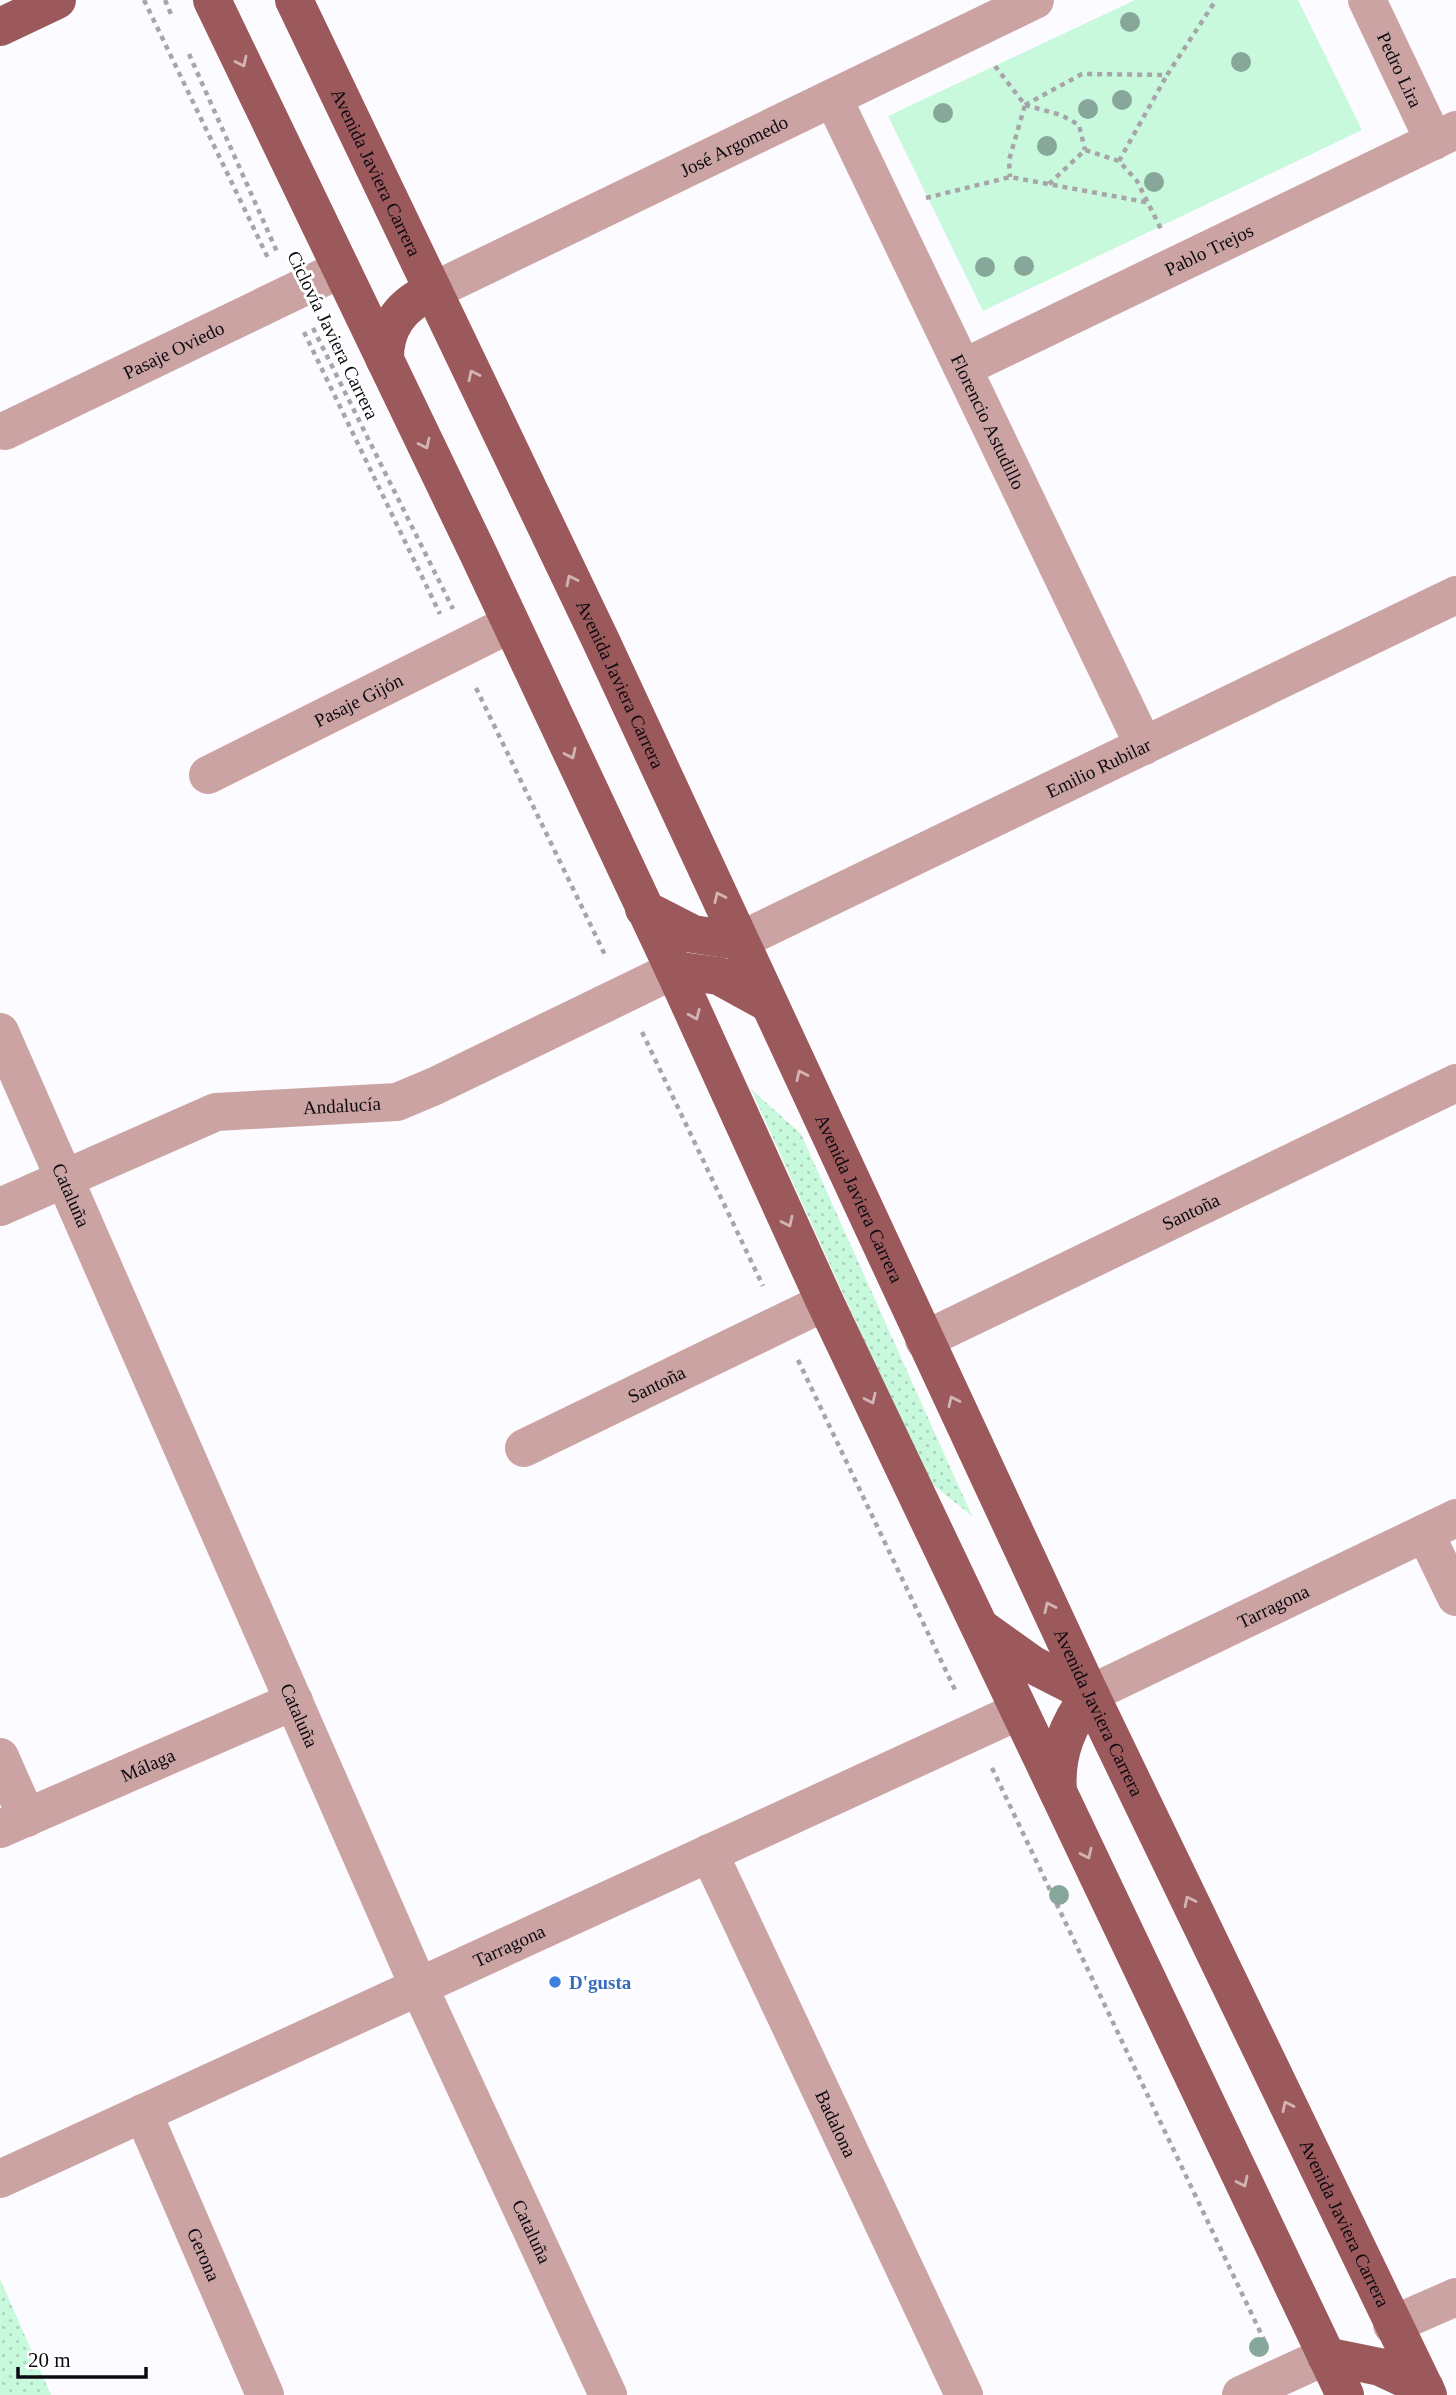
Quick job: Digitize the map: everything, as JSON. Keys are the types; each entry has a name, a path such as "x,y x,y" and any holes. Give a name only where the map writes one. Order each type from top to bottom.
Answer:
{"main road":[{"path":"0,27 57,0"},
{"path":"212,0 674,970 825,1302 1345,2395"},
{"name":"Avenida Javiera Carrera","path":"293,0 601,641 1090,1694 1392,2325 1427,2391"},
{"path":"385,360 385,345 398,316 413,299 433,291"},
{"path":"644,909 693,934 739,941"},
{"path":"674,970 719,976 744,987 768,1003"},
{"path":"979,1627 1033,1665 1090,1694 1075,1714 1064,1737 1058,1762 1058,1792"},
{"path":"1325,2356 1380,2367 1427,2391"}],"street":[{"name":"José Argomedo","path":"433,291 1035,0"},
{"name":"Pedro Lira","path":"1367,0 1445,135"},
{"name":"Florencio Astudillo","path":"833,98 1144,746"},
{"name":"Pablo Trejos","path":"963,368 1445,135"},
{"name":"Pasaje Oviedo","path":"5,431 341,269"},
{"name":"Emilio Rubilar","path":"739,941 1456,595"},
{"name":"Pasaje Gijón","path":"208,775 510,624"},
{"name":"Andalucía","path":"0,1207 216,1112 397,1102 674,970"},
{"name":"Cataluña","path":"0,1032 419,1987 608,2395"},
{"name":"Santoña","path":"924,1340 1456,1083"},
{"name":"Santoña","path":"524,1448 825,1302"},
{"name":"Tarragona","path":"1090,1694 1441,1525"},
{"path":"1441,1525 1456,1597"},
{"name":"Málaga","path":"13,1823 293,1701"},
{"name":"Tarragona","path":"0,2179 1019,1711"},
{"path":"0,1757 13,1823"},
{"name":"Badalona","path":"709,1853 964,2395"},
{"name":"Gerona","path":"143,2113 265,2395"},
{"path":"1392,2325 1456,2297"},
{"path":"1241,2395 1325,2356"}],"path":[{"path":"144,0 464,648 623,993 1281,2376"},
{"path":"164,0 176,25"},
{"path":"1119,161 1167,75 1216,0"},
{"path":"968,32 1024,105 1060,115 1079,125 1085,150"},
{"name":"Ciclovía Javiera Carrera","path":"187,51 290,293 464,648"},
{"path":"1010,177 1010,152 1024,105 1082,74 1167,75"},
{"path":"1085,150 1119,161 1137,181 1151,203 1162,236 1167,270"},
{"path":"1049,185 1085,150"},
{"path":"886,208 1010,177 1151,203"}],"green space":[{"path":"1135,0 1298,0 1362,130 983,311 888,116"},
{"path":"751,1089 801,1134 972,1516 927,1480"},
{"path":"0,2279 51,2395 0,2395"}],"place":[{"name":"D'gusta","path":"555,1982"}]}
